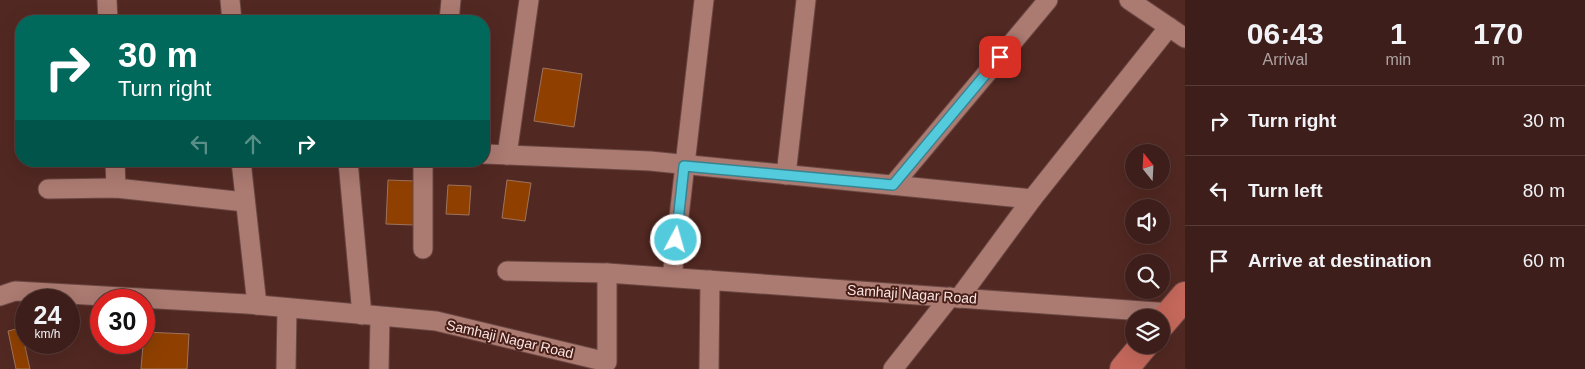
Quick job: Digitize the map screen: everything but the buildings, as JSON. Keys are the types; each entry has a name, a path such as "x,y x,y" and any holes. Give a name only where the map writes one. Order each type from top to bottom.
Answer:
{"main road":[{"path":"1124,369 1136,354"}],"street":[{"path":"106,0 107,15"},
{"path":"230,0 231,15"},
{"path":"450,15 451,0"},
{"path":"507,155 528,0"},
{"path":"672,277 704,0"},
{"path":"786,175 806,0"},
{"path":"893,185 1048,0"},
{"path":"1129,0 1185,38"},
{"path":"893,369 955,298 1169,27"},
{"path":"490,154 650,161 684,166 1032,199"},
{"path":"115,167 116,188"},
{"path":"242,167 257,305"},
{"path":"349,167 379,369"},
{"path":"423,249 424,167"},
{"path":"48,189 116,188 245,202"},
{"path":"507,271 606,273"},
{"name":"Samhaji Nagar Road","path":"0,296 15,291 257,305 436,322 605,365 607,362 606,273 955,298 1172,311"},
{"path":"709,369 710,280"},
{"path":"286,369 287,308"}],"route":[{"path":"676,240 684,166 893,185 1000,57"}]}
